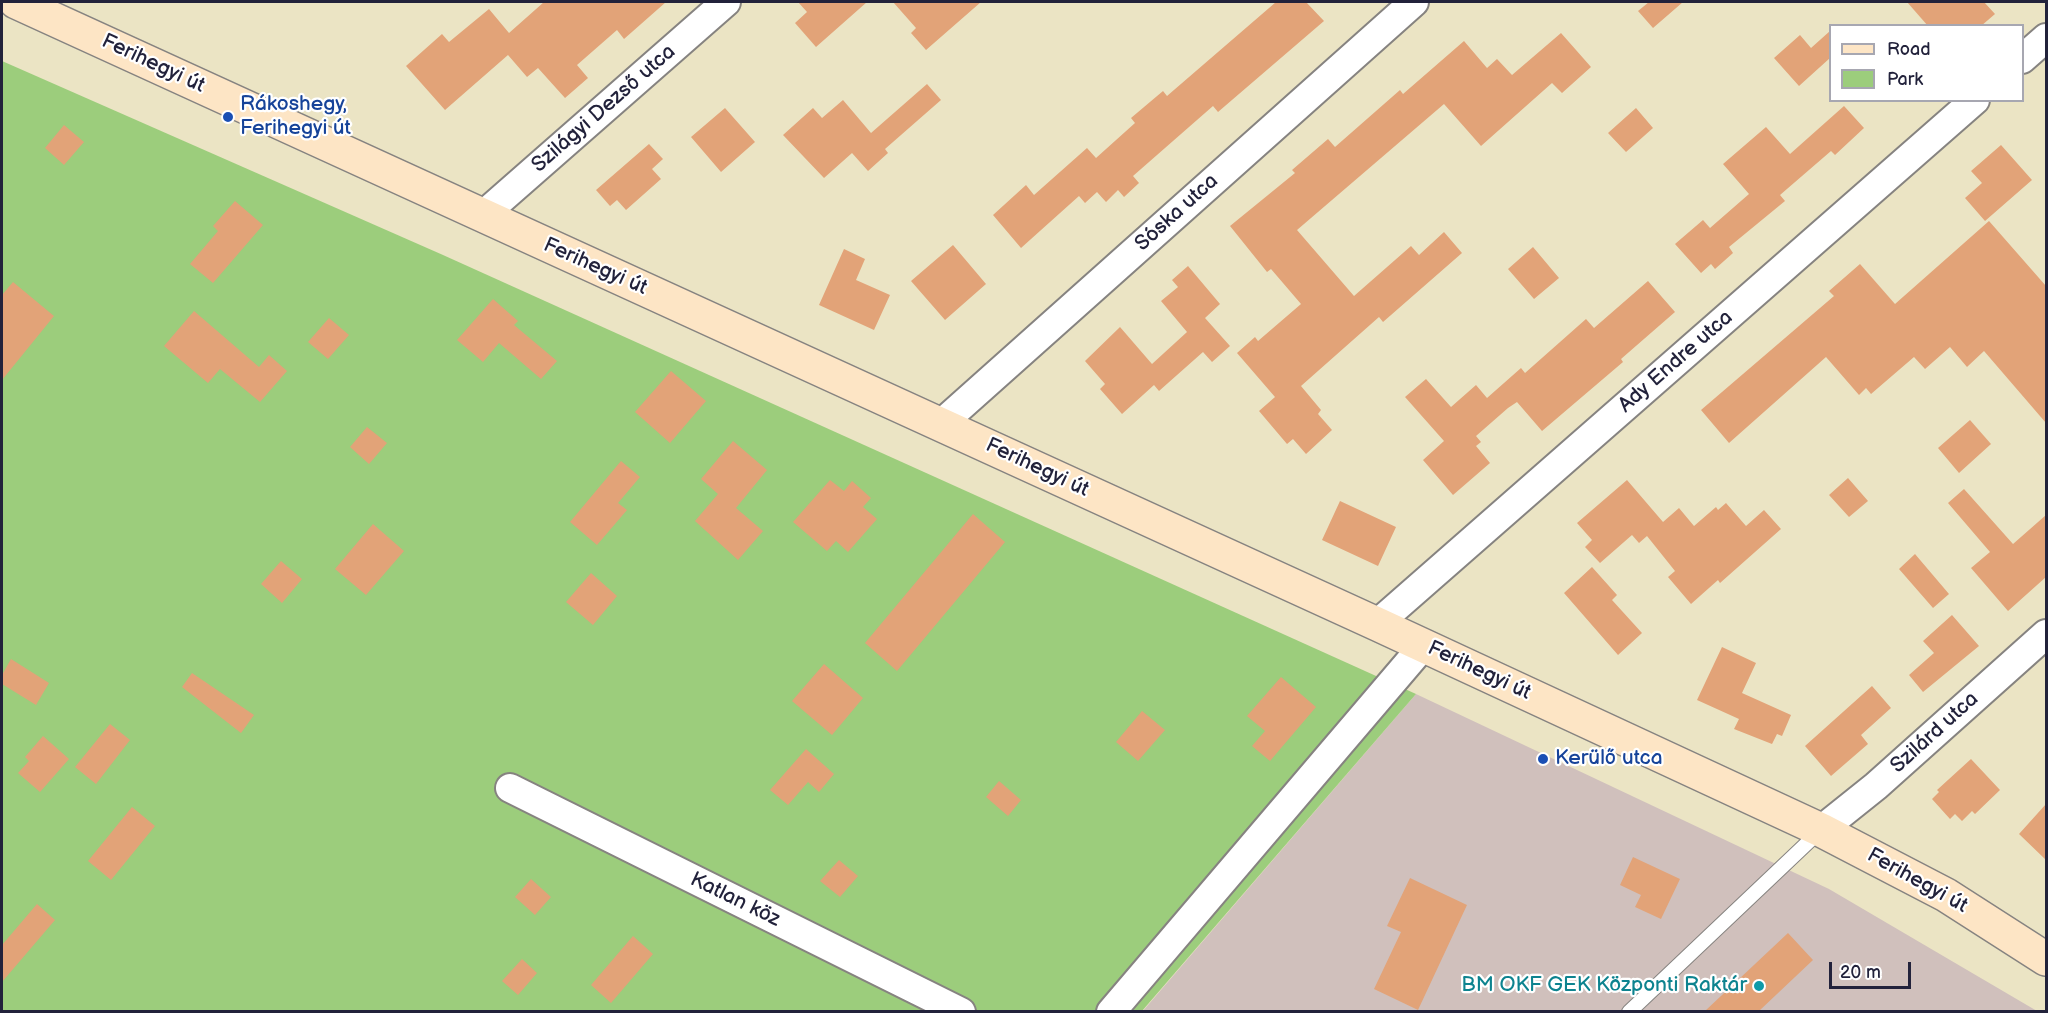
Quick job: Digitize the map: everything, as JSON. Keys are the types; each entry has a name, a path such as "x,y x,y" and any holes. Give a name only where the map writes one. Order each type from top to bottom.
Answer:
{"main road":[{"name":"Ferihegyi út","path":"35,5 482,216 941,424 1821,830 1946,894 2046,959"}],"street":[{"name":"Szilágyi Dezső utca","path":"482,216 726,2"},
{"name":"Sóska utca","path":"941,424 1414,2"},
{"path":"2024,57 2046,38"},
{"name":"Ady Endre utca","path":"1377,624 1973,102"},
{"name":"Szilárd utca","path":"1821,830 1876,786 2046,634"},
{"path":"1111,1011 1423,646"},
{"name":"Katlan köz","path":"510,788 961,1011"}],"lane":[{"path":"1629,1011 1821,830"}],"shaded area":[{"path":"1416,694 1829,889 2037,1011 1142,1012"}],"green space":[{"path":"2,61 443,255 1416,694 1142,1011 2,1011"}],"building":[{"path":"544,2 666,2 624,39 617,30 577,65 588,78 565,98 538,68 527,77 508,55 445,110 406,66 442,34 449,42 489,9 509,33"},
{"path":"798,2 867,2 816,47 795,23 807,12"},
{"path":"893,2 981,2 926,50 911,33 916,28"},
{"path":"1276,2 1306,2 1324,21 1218,112 1213,106 1133,176 1139,183 1124,197 1118,190 1106,202 1097,192 1085,203 1079,196 1021,248 993,215 1026,185 1034,195 1087,148 1096,158 1135,123 1131,118 1163,91 1167,96"},
{"path":"1649,2 1683,2 1653,28 1638,11"},
{"path":"1907,2 1984,2 1995,14 1983,24 1926,24"},
{"path":"1829,32 1829,59 1799,86 1774,58 1800,35 1811,48"},
{"path":"1561,33 1591,67 1562,93 1552,83 1481,146 1444,104 1297,230 1354,296 1411,246 1419,255 1444,232 1462,253 1383,322 1379,317 1301,386 1321,410 1318,414 1332,430 1306,454 1293,439 1287,444 1259,411 1275,397 1237,353 1255,337 1258,341 1301,304 1271,269 1267,272 1230,226 1295,173 1292,170 1328,139 1335,147 1400,90 1403,94 1464,41 1487,68 1497,59 1512,75"},
{"path":"927,84 941,100 885,149 888,153 868,171 852,153 824,178 783,135 813,108 822,118 843,100 871,133"},
{"path":"1844,106 1864,128 1835,155 1831,151 1780,195 1785,201 1729,247 1733,253 1715,269 1711,264 1701,273 1675,244 1703,220 1710,228 1749,194 1723,164 1766,127 1790,154"},
{"path":"725,108 755,142 721,172 691,137"},
{"path":"1636,108 1653,128 1626,152 1608,133"},
{"path":"64,125 84,142 64,165 45,148"},
{"path":"649,144 663,159 652,169 661,179 626,210 617,200 610,206 596,190"},
{"path":"2001,145 2032,180 1985,221 1965,198 1982,183 1971,171"},
{"path":"235,201 263,225 213,283 190,264 218,231 213,226"},
{"path":"1989,221 2046,286 2046,423 1984,351 1967,367 1950,347 1925,369 1914,357 1871,394 1866,388 1859,395 1826,357 1729,443 1701,410 1834,296 1829,291 1860,264 1895,304"},
{"path":"953,245 986,284 945,320 911,281"},
{"path":"1533,247 1559,278 1534,299 1508,269"},
{"path":"844,249 865,259 856,280 890,295 874,330 819,305"},
{"path":"1188,266 1220,304 1205,318 1230,346 1212,362 1203,352 1159,391 1154,385 1122,414 1100,389 1105,384 1085,361 1120,327 1152,364 1187,332 1161,301 1178,287 1172,280"},
{"path":"1648,281 1675,312 1621,359 1623,362 1542,431 1517,402 1508,408 1476,436 1481,442 1476,446 1490,463 1453,495 1423,460 1444,441 1405,397 1426,379 1451,407 1476,385 1487,398 1521,368 1525,373 1586,319 1594,328"},
{"path":"13,282 54,316 2,380 2,295"},
{"path":"493,299 518,321 514,325 557,361 541,379 499,343 483,362 457,340"},
{"path":"194,311 259,367 269,355 287,371 260,402 220,369 208,383 164,346"},
{"path":"329,318 349,335 328,359 308,342"},
{"path":"671,371 706,401 670,443 635,412"},
{"path":"1970,420 1991,444 1959,473 1938,448"},
{"path":"367,427 387,443 369,464 350,447"},
{"path":"733,441 767,470 736,508 763,531 738,560 695,521 718,494 701,479"},
{"path":"621,461 640,477 618,503 627,510 597,545 570,522"},
{"path":"1848,478 1868,501 1849,517 1829,495"},
{"path":"830,480 844,491 852,481 871,498 863,507 877,519 848,552 836,541 827,551 793,522"},
{"path":"1627,480 1663,522 1679,508 1694,526 1716,507 1718,510 1726,503 1746,526 1764,510 1781,529 1720,583 1718,580 1691,604 1668,577 1675,571 1647,536 1639,543 1632,535 1600,563 1585,547 1592,540 1577,523"},
{"path":"1964,489 2013,544 2046,515 2046,577 2008,611 1971,568 1990,552 1948,503"},
{"path":"1340,501 1396,527 1378,566 1322,540"},
{"path":"973,514 1005,542 897,671 865,643"},
{"path":"373,524 404,551 366,595 335,569"},
{"path":"1915,554 1949,594 1933,608 1899,569"},
{"path":"281,561 302,579 282,603 261,584"},
{"path":"1592,567 1617,595 1612,600 1642,633 1618,655 1564,593"},
{"path":"591,573 617,596 593,625 566,602"},
{"path":"1952,615 1979,646 1923,692 1909,675 1934,653 1923,641"},
{"path":"1722,647 1756,663 1742,693 1791,715 1782,736 1777,734 1772,744 1734,729 1739,719 1697,700"},
{"path":"11,659 49,683 36,705 2,684 2,675"},
{"path":"824,664 863,698 832,735 792,701"},
{"path":"192,673 254,715 241,733 182,687"},
{"path":"1281,677 1316,707 1270,761 1252,746 1265,731 1247,716"},
{"path":"1872,686 1891,708 1861,735 1868,744 1831,776 1805,746"},
{"path":"1142,711 1165,730 1138,761 1116,742"},
{"path":"110,724 130,740 96,784 75,767"},
{"path":"43,736 69,759 40,792 18,773 29,761 25,757"},
{"path":"806,749 834,774 819,792 808,782 788,805 770,790"},
{"path":"1971,759 2000,790 1975,814 1972,811 1962,821 1955,814 1950,819 1932,799 1939,792 1937,790"},
{"path":"999,781 1021,800 1008,816 986,797"},
{"path":"2046,804 2046,860 2019,834"},
{"path":"132,807 155,826 111,880 88,861"},
{"path":"1633,857 1680,879 1661,919 1635,907 1641,895 1620,885"},
{"path":"839,860 858,876 840,897 820,881"},
{"path":"1410,878 1467,905 1418,1010 1374,989 1401,932 1387,926"},
{"path":"531,879 551,897 535,915 515,897"},
{"path":"37,904 55,920 2,982 2,945"},
{"name":"BM OKF GEK Központi Raktár","path":"1788,933 1813,960 1759,1011 1705,1011"},
{"path":"633,936 653,954 611,1003 591,985"},
{"path":"522,959 537,973 518,995 502,981"}],"place":[{"name":"Rákoshegy, Ferihegyi út","path":"228,117"},
{"name":"Kerülő utca","path":"1543,759"},
{"name":"BM OKF GEK Központi Raktár","path":"1759,986"}]}
